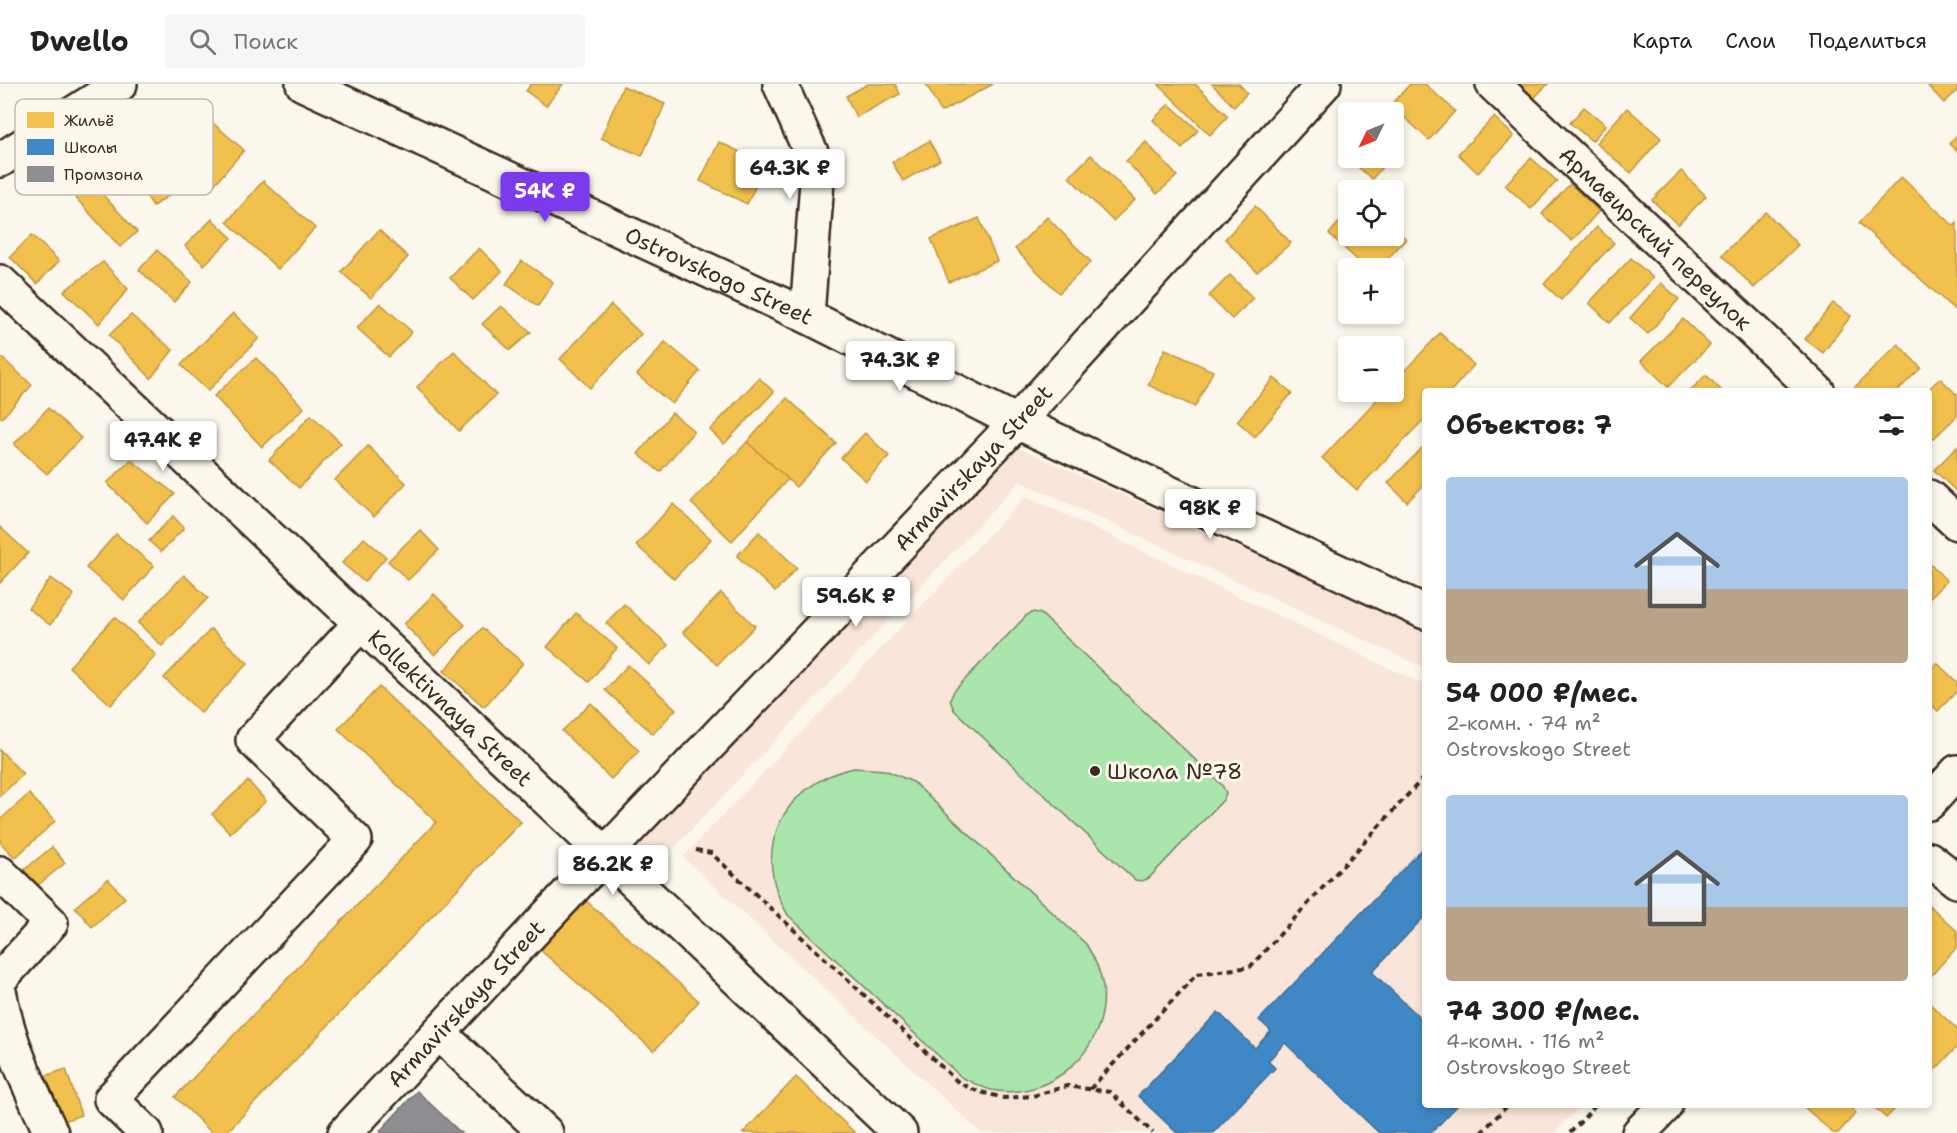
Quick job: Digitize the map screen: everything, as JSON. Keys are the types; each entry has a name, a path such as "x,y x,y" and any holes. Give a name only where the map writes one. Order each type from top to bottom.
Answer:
{"street":[{"path":"96,99 120,84"},
{"name":"Ostrovskogo Street","path":"303,84 807,316 1017,422 1422,611"},
{"path":"780,84 818,168 807,316"},
{"name":"Armavirskaya Street","path":"345,1133 605,854 1017,422 1324,84"},
{"name":"Армавирский переулок","path":"1492,84 1814,388"},
{"path":"0,160 15,150"},
{"name":"Kollektivnaya Street","path":"0,282 900,1133"},
{"path":"1932,500 1957,523"},
{"path":"146,1133 111,1099 355,840 253,740 360,624"},
{"path":"1932,800 1957,772"},
{"path":"1932,861 1957,880"},
{"path":"0,873 51,923 0,979"},
{"path":"0,995 2,1010 24,1074 51,1133"},
{"path":"438,1033 546,1133"},
{"path":"1639,1133 1663,1108"}],"path":[{"path":"1090,1089 1197,974 1250,967 1422,779"},
{"path":"696,850 711,853 959,1083 977,1091 1004,1098 1033,1096 1067,1086 1110,1092 1153,1133"},
{"path":"1481,1133 1504,1108"},
{"path":"1570,1133 1593,1108"}],"shaded area":[{"path":"1015,446 1422,631 1422,667 1020,481 656,867 636,846"},
{"name":"Школа №78","path":"1026,496 1422,684 1422,1108 1578,1108 1554,1133 981,1133 683,857"}],"green space":[{"path":"1034,612 1041,614 1222,785 1226,793 1223,800 1149,878 1142,881 1135,880 954,710 950,700 954,691 1027,615"},
{"path":"854,768 885,770 913,782 1086,944 1101,975 1103,1009 1097,1031 1086,1050 1072,1066 1055,1079 1035,1088 1013,1092 991,1090 961,1077 788,915 777,891 772,868 773,845 779,824 791,804 808,788 829,776"}],"building: Жильё":[{"path":"531,84 563,84 546,106 526,91"},
{"path":"868,84 895,84 900,94 856,117 846,96"},
{"path":"926,84 993,84 941,112"},
{"path":"1160,84 1195,84 1228,116 1210,135"},
{"path":"1212,84 1239,84 1247,93 1234,107"},
{"path":"1410,84 1425,84 1455,111 1429,140 1404,117 1404,102 1394,102"},
{"path":"1518,84 1548,84 1533,99"},
{"path":"1926,84 1957,84 1957,91 1944,103"},
{"path":"623,86 665,104 642,156 601,138"},
{"path":"1169,104 1198,130 1182,149 1153,120"},
{"path":"1584,107 1606,125 1592,141 1570,123"},
{"path":"1627,108 1661,138 1631,173 1596,143"},
{"path":"1494,117 1514,136 1478,173 1458,154"},
{"path":"213,123 244,150 213,184"},
{"path":"1957,135 1957,151 1949,144"},
{"path":"929,141 940,160 903,181 892,162"},
{"path":"719,142 766,164 747,204 700,181"},
{"path":"1146,142 1177,176 1157,194 1126,161"},
{"path":"1091,155 1135,200 1113,221 1069,177"},
{"path":"1531,158 1557,181 1531,209 1505,185"},
{"path":"1359,168 1381,168 1372,179"},
{"path":"1681,171 1706,196 1678,225 1652,200"},
{"path":"1901,177 1954,226 1957,223 1957,312 1859,223"},
{"path":"263,181 315,228 278,269 227,222"},
{"path":"1570,184 1599,211 1572,241 1542,214"},
{"path":"80,195 103,195 137,232 120,247 76,198"},
{"path":"146,195 170,195 153,206"},
{"path":"1255,206 1291,243 1257,272 1225,239"},
{"path":"1766,212 1798,245 1754,288 1722,255"},
{"path":"1047,217 1091,262 1059,293 1015,249"},
{"path":"979,218 997,261 949,282 931,239"},
{"path":"212,219 232,238 204,265 185,246"},
{"path":"1338,224 1338,242 1329,234"},
{"path":"1597,227 1614,243 1561,300 1544,284"},
{"path":"379,230 408,257 371,298 341,272"},
{"path":"32,235 59,261 37,284 10,257"},
{"path":"1342,246 1399,246 1388,258 1355,258"},
{"path":"479,248 502,271 473,300 450,278"},
{"path":"157,250 192,282 174,302 139,270"},
{"path":"1631,258 1653,278 1610,323 1589,303"},
{"path":"522,261 553,282 538,306 506,284"},
{"path":"103,262 128,289 99,324 64,291"},
{"path":"1230,275 1253,298 1232,319 1209,296"},
{"path":"1661,283 1679,299 1648,334 1630,318"},
{"path":"380,303 412,332 389,357 357,328"},
{"path":"1833,303 1851,316 1823,353 1805,339"},
{"path":"611,305 641,334 590,388 560,359"},
{"path":"501,306 531,332 510,350 482,324"},
{"path":"233,313 259,338 208,391 181,365"},
{"path":"131,315 173,350 151,378 109,335"},
{"path":"1683,319 1710,345 1668,387 1641,361"},
{"path":"1440,333 1474,365 1454,388 1422,388 1422,421 1357,490 1322,458 1375,402 1404,402 1404,371"},
{"path":"665,342 700,371 672,404 637,375"},
{"path":"1898,344 1921,368 1900,388 1854,388"},
{"path":"1165,349 1213,371 1195,407 1148,385"},
{"path":"454,351 496,395 459,431 417,387"},
{"path":"0,356 32,385 2,418 0,416"},
{"path":"256,358 304,408 262,447 214,396"},
{"path":"1706,375 1719,388 1693,388"},
{"path":"759,378 774,392 724,444 710,430"},
{"path":"1274,378 1292,393 1255,437 1237,421"},
{"path":"1940,378 1957,395 1957,416 1932,440 1932,388 1930,388"},
{"path":"787,398 836,443 796,487 747,442"},
{"path":"48,408 81,438 47,474 14,444"},
{"path":"672,413 694,431 660,472 638,454"},
{"path":"311,415 341,443 299,488 269,460"},
{"path":"865,433 889,456 866,481 841,458"},
{"path":"747,442 788,479 732,541 691,503"},
{"path":"368,446 406,483 374,517 335,480"},
{"path":"1957,447 1957,492 1934,470"},
{"path":"1422,448 1422,487 1407,502 1388,483"},
{"path":"131,460 175,494 147,523 107,483"},
{"path":"673,504 711,539 674,579 636,545"},
{"path":"173,516 184,528 161,552 149,541"},
{"path":"0,527 28,553 0,583"},
{"path":"420,530 439,550 408,580 388,561"},
{"path":"759,532 797,568 775,592 737,556"},
{"path":"116,534 154,566 124,600 86,568"},
{"path":"364,538 386,557 364,582 342,563"},
{"path":"1932,566 1947,581 1932,595"},
{"path":"184,575 208,598 162,646 138,623"},
{"path":"51,578 74,595 50,625 28,608"},
{"path":"721,593 755,626 717,665 683,632"},
{"path":"434,594 465,625 435,655 404,624"},
{"path":"624,604 668,645 649,665 606,623"},
{"path":"576,613 617,648 589,682 547,647"},
{"path":"115,617 156,655 111,705 69,667"},
{"path":"482,628 523,663 484,707 444,671"},
{"path":"211,629 248,663 201,713 164,678"},
{"path":"1937,663 1957,682 1957,691 1938,711 1932,706 1932,669"},
{"path":"628,665 676,709 653,734 605,690"},
{"path":"379,687 521,822 226,1133 212,1133 175,1097 436,822 338,729"},
{"path":"591,703 639,751 611,779 562,731"},
{"path":"0,750 23,774 0,796"},
{"path":"248,781 266,801 230,833 212,814"},
{"path":"29,794 55,821 15,858 0,842 0,820"},
{"path":"52,847 65,863 37,886 24,870"},
{"path":"108,879 125,898 92,927 75,907"},
{"path":"583,898 699,1001 654,1051 538,948"},
{"path":"1932,908 1957,931 1957,947 1932,975"},
{"path":"1932,1006 1957,1029 1957,1047 1936,1069 1932,1065"},
{"path":"66,1069 81,1115 55,1124 39,1078"},
{"path":"796,1077 855,1133 743,1133"},
{"path":"1805,1108 1851,1108 1856,1113 1838,1133 1833,1133"},
{"path":"1875,1108 1896,1108 1886,1118"}],"building: Школы":[{"path":"1422,849 1422,919 1372,972 1422,1019 1422,1108 1455,1108 1431,1133 1379,1133 1285,1043 1268,1061 1275,1068 1213,1133 1177,1133 1138,1096 1218,1012 1255,1048 1271,1031 1259,1020"}],"building: Промзона":[{"path":"417,1091 461,1133 382,1133 380,1131"}],"place":[{"name":"Школа №78","path":"1095,771"}]}
